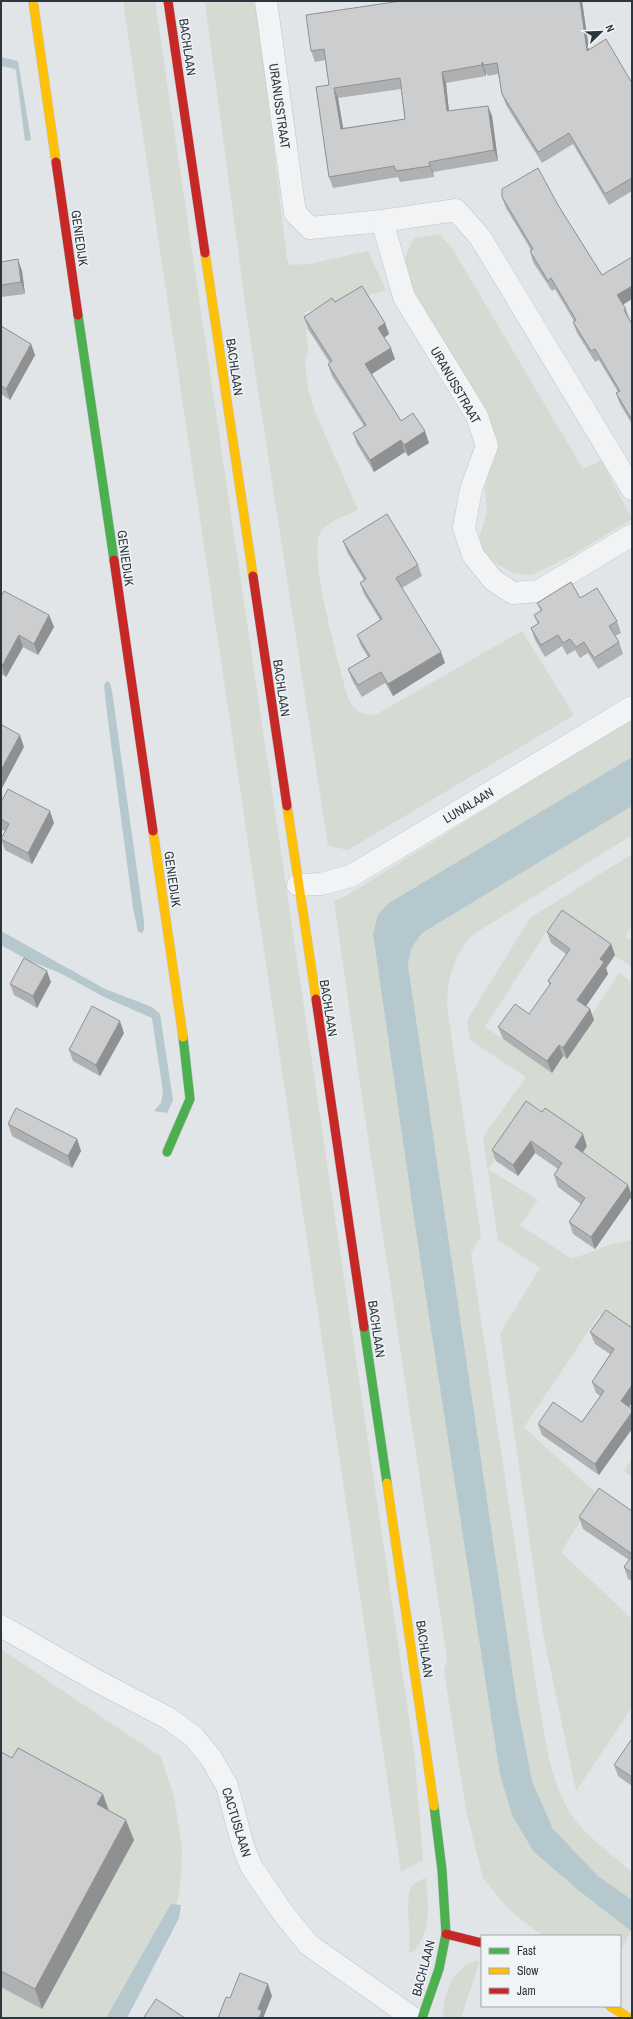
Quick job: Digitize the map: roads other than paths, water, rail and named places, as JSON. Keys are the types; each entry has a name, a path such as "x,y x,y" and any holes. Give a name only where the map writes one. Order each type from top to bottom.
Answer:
{"main road":[{"name":"GENIEDIJK","path":"32,1 187,1065 190,1099 167,1152"},
{"name":"BACHLAAN","path":"168,1 431,1779 442,1870 446,1934 439,1969 422,2018"},
{"path":"446,1934 481,1943"},
{"path":"612,2007 629,2018"}],"street":[{"name":"URANUSSTRAAT","path":"266,1 295,213 310,228 382,221 456,210 480,237 632,489"},
{"name":"URANUSSTRAAT","path":"382,221 404,297 477,416 487,446 471,489 464,528 473,556 493,580 513,593 539,591 632,535"},
{"name":"LUNALAAN","path":"298,886 321,884 351,876 632,706"},
{"name":"CACTUSLAAN","path":"1,1626 97,1681 168,1718 193,1736 211,1758 227,1786 243,1846 251,1866 283,1913 309,1945 414,2018"}]}
